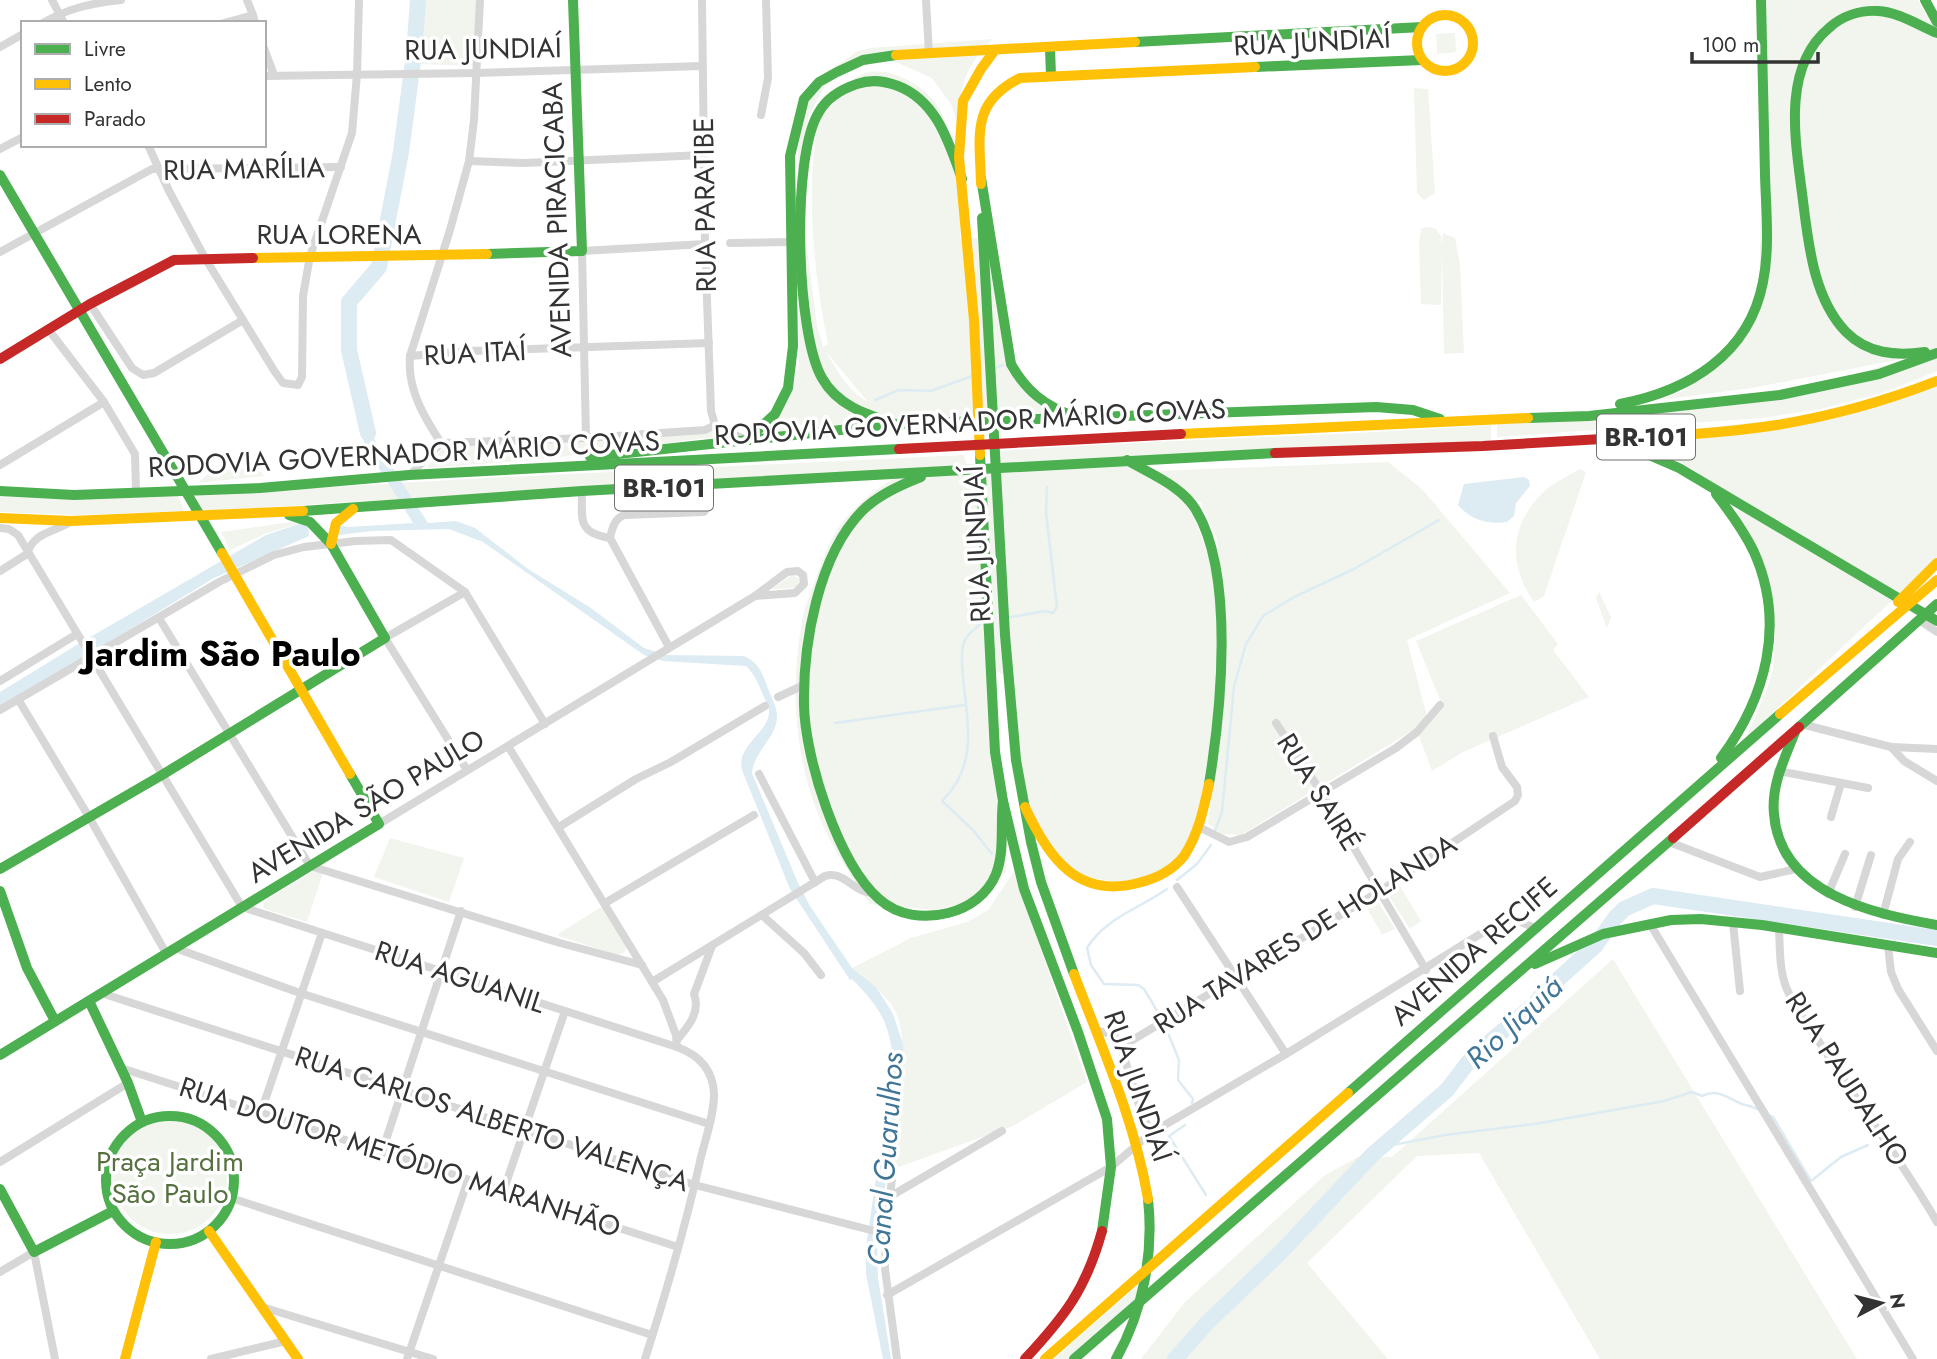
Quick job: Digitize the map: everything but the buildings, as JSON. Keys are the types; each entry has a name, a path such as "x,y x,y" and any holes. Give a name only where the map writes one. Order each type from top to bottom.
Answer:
{"main road":[{"name":"AVENIDA PIRACICABA","path":"573,0 582,251"},
{"path":"1541,419 1632,402 1678,389 1722,359 1750,325 1763,283 1766,240 1761,0"},
{"path":"1924,0 1937,22"},
{"path":"1937,33 1896,15 1879,11 1853,13 1835,21 1813,42 1805,59 1796,90 1796,116 1801,187 1811,245 1826,299 1838,323 1865,347 1880,352 1899,355 1937,351"},
{"path":"1450,15 1466,23 1474,41 1469,60 1456,70 1435,70 1422,60 1417,43 1422,27 1433,17 1450,15"},
{"name":"RUA JUNDIAÍ","path":"746,439 775,414 788,388 793,345 790,156 804,99 820,82 863,60 891,55 1422,27"},
{"path":"1050,48 1051,76"},
{"path":"962,179 960,134 963,101 995,50"},
{"name":"RUA JUNDIAÍ","path":"1116,1359 1135,1318 1146,1278 1152,1218 1147,1185 1131,1123 1041,882 1032,851 1025,807 1006,659 979,127 994,94 1009,82 1020,78 1422,60"},
{"path":"896,424 865,415 836,397 820,377 810,352 802,212 804,159 815,120 822,106 847,87 869,80 899,85 913,93 933,112 945,132 962,179"},
{"path":"0,174 379,824"},
{"path":"981,178 1012,364 1022,385 1031,395 1056,410 1081,419"},
{"name":"RUA JUNDIAÍ","path":"962,179 974,320 995,752 1003,801 1024,889 1078,1031 1107,1119 1111,1167 1102,1233 1082,1287 1061,1320 1025,1359"},
{"name":"RUA LORENA","path":"0,359 90,304 174,260 582,251"},
{"name":"RODOVIA GOVERNADOR MÁRIO COVAS","path":"0,491 27,494 260,488 409,475 1321,426 1588,416 1780,395 1879,374 1937,351"},
{"name":"RODOVIA GOVERNADOR MÁRIO COVAS","path":"0,517 71,521 280,512 582,491 1127,460 1687,434 1785,423 1854,408 1937,381"},
{"path":"508,470 587,457 896,424 1376,407 1413,410 1452,422"},
{"path":"1598,440 1642,452 1679,468 1937,621"},
{"path":"1025,807 1051,857 1073,875 1107,887 1143,883 1166,872 1183,857 1199,827 1214,754 1220,672 1218,582 1212,542 1205,523 1188,500 1176,489 1127,460"},
{"path":"938,471 911,480 884,494 866,508 849,527 837,548 818,601 809,638 804,685 810,753 819,790 847,852 874,893 899,911 923,917 955,912 972,903 988,887 998,868 1003,801"},
{"path":"0,483 27,494"},
{"path":"1702,781 1749,719 1766,671 1770,642 1769,610 1759,563 1735,519 1711,488"},
{"path":"327,536 338,517 358,506"},
{"path":"0,869 162,775 385,638 327,536 300,517 280,512"},
{"path":"1767,726 1937,563"},
{"name":"AVENIDA RECIFE","path":"1045,1359 1702,781 1937,580"},
{"name":"AVENIDA RECIFE","path":"1074,1359 1669,842 1937,604"},
{"path":"1799,725 1782,757 1773,788 1773,819 1785,853 1796,869 1828,894 1855,907 1937,925"},
{"name":"AVENIDA SÃO PAULO","path":"0,1055 379,824"},
{"path":"0,891 27,968 55,1021"},
{"path":"1515,974 1603,934 1671,920 1733,922 1937,953"},
{"path":"89,1001 128,1083 142,1122"},
{"path":"161,1116 190,1118 209,1129 222,1142 231,1160 235,1182 232,1198 223,1217 209,1231 191,1241 171,1244 156,1242 137,1235 113,1211 107,1194 106,1175 110,1156 120,1139 142,1122 161,1116"},
{"path":"0,1189 34,1252 113,1211"},
{"path":"209,1231 298,1359"},
{"path":"125,1359 156,1242"}],"street":[{"path":"52,0 63,21"},
{"path":"46,21 58,14 90,4 121,0"},
{"path":"247,0 254,19"},
{"path":"149,147 205,258 243,320 283,383 298,385 302,377 303,296 310,256 352,133 359,0"},
{"path":"441,443 426,419 408,372 410,356 469,161 480,0"},
{"name":"RUA PARATIBE","path":"702,0 705,244 711,411 715,425"},
{"path":"761,115 768,78 766,0"},
{"path":"926,0 929,54"},
{"path":"0,47 21,35"},
{"name":"RUA JUNDIAÍ","path":"269,76 702,66"},
{"path":"0,149 21,138"},
{"path":"469,161 524,163 703,155"},
{"name":"RUA MARÍLIA","path":"0,252 144,171 159,168 183,170 341,167"},
{"path":"730,243 790,242"},
{"name":"RUA LORENA","path":"582,251 705,244"},
{"name":"AVENIDA PIRACICABA","path":"582,251 586,438"},
{"path":"90,304 132,368 143,375 154,373 243,320"},
{"path":"48,329 104,402 135,454 136,492"},
{"name":"RUA ITAÍ","path":"410,356 469,351 709,343"},
{"path":"0,465 104,402"},
{"path":"409,475 441,443 586,438 699,430 715,425 746,439"},
{"path":"669,647 610,538 612,527 624,515 704,512 709,502 709,485"},
{"path":"582,491 582,514 586,530 591,534 610,538"},
{"path":"0,571 27,554 30,543 35,538 71,521"},
{"path":"0,528 13,531 242,907"},
{"path":"0,710 219,582 274,555 304,547 327,536 391,540 465,592 545,724"},
{"name":"AVENIDA SÃO PAULO","path":"379,824 755,596 787,572 798,570 803,575 804,584 794,593 755,596"},
{"path":"465,592 385,638 467,770"},
{"path":"159,618 310,866 560,943 642,965"},
{"path":"1919,620 1937,632"},
{"path":"0,681 79,637"},
{"path":"778,697 804,685"},
{"path":"19,699 170,951 709,1124"},
{"path":"1199,827 1221,839 1235,841 1247,837 1396,748 1417,732 1440,705"},
{"path":"559,827 636,779 671,762 765,706"},
{"name":"RUA SAIRÉ","path":"1276,723 1321,792 1426,970"},
{"path":"1799,725 1891,747 1937,749"},
{"name":"RUA TAVARES DE HOLANDA","path":"1096,1030 1114,1035 1121,1047 1380,891 1515,801 1518,795 1517,787 1502,767 1493,736"},
{"path":"508,746 663,1000 677,1043 694,1054 709,1073 714,1095 695,1185 645,1359"},
{"path":"1891,747 1904,761 1937,781"},
{"path":"1778,771 1868,788"},
{"path":"759,774 815,882"},
{"path":"1831,817 1841,783"},
{"path":"605,903 754,815"},
{"path":"1669,842 1760,877 1796,869"},
{"path":"1883,915 1898,859 1910,842"},
{"path":"1828,894 1845,854"},
{"path":"1855,907 1871,855"},
{"path":"652,982 815,882 833,874 860,890 874,893"},
{"path":"1177,887 1286,1054"},
{"name":"RUA AGUANIL","path":"242,907 565,1011 677,1043"},
{"path":"382,1152 461,911"},
{"path":"762,915 804,953 821,975"},
{"path":"887,1295 1111,1167 1151,1133 1426,970 1490,928 1516,920 1535,928"},
{"path":"1733,922 1740,991"},
{"path":"1650,924 1913,1359"},
{"name":"RUA PAUDALHO","path":"1779,928 1781,966 1794,1003 1907,1170 1937,1222"},
{"path":"261,1112 322,933"},
{"path":"677,1043 692,1022 697,1002 694,994 712,946"},
{"path":"1888,946 1891,972 1898,989 1937,1051"},
{"name":"RUA CARLOS ALBERTO VALENÇA","path":"101,993 695,1185 883,1234"},
{"path":"503,1192 565,1011"},
{"path":"1121,1047 1142,1114 1151,1133"},
{"name":"RUA DOUTOR METÓDIO MARANHÃO","path":"121,1068 678,1247"},
{"path":"0,1162 128,1083"},
{"path":"891,1196 1002,1131"},
{"path":"894,1168 883,1234 887,1295 897,1359"},
{"path":"408,1355 468,1180"},
{"path":"232,1198 652,1335"},
{"path":"0,1272 34,1252 54,1359"},
{"path":"262,1307 408,1355 433,1359"},
{"path":"211,1359 286,1341"}],"green space":[{"path":"419,0 482,0 475,66 418,64"},
{"path":"1765,0 1918,0 1924,12 1937,24 1937,371 1888,391 1821,409 1761,418 1497,437 1497,422 1784,396 1912,357 1752,388 1660,400 1685,390 1759,312"},
{"path":"1455,33 1456,52 1437,54 1436,34"},
{"path":"993,39 969,69 960,102 959,129 951,104 932,78 882,59 851,67 825,86 818,98 808,118 805,233 817,326 823,347 828,344 819,295 812,218 816,126 857,77 879,71 891,73 924,91 939,108 950,137 957,172 960,239 992,237 1010,369 1064,420 751,438 792,390 799,365 798,148 806,102 819,78 856,52 870,48","holes":["828,354 868,402 849,387"]},
{"path":"1414,88 1428,89 1435,193 1424,200 1417,193"},
{"path":"1435,228 1441,236 1442,245 1443,233 1455,238 1460,265 1464,353 1444,354 1442,249 1441,305 1421,304 1419,243 1421,229"},
{"path":"1937,377 1937,558 1746,738 1773,670 1775,638 1773,612 1736,513 1742,503 1692,468 1648,445 1660,433 1820,415"},
{"path":"1491,425 1491,441 1000,464 999,451 1368,432"},
{"path":"714,430 729,435 544,459 426,468 444,447 581,441"},
{"path":"964,455 967,465 203,511 196,495 486,478"},
{"path":"1127,460 1188,500 1218,582 1216,740 1192,842 1167,877 1134,885 1074,875 1025,806 1006,676 992,669 1008,829 1006,872 989,882 969,902 934,910 870,904 820,819 808,783 798,736 797,663 803,616 835,533 860,503 904,473"},
{"path":"1388,462 1422,489 1510,593 1407,640 1428,721 1241,835 1221,834 1208,823 1224,694 1223,596 1217,539 1201,503 1155,471"},
{"path":"253,468 264,476 198,483 210,472"},
{"path":"1580,469 1586,472 1544,596 1534,602 1519,572 1516,557 1520,528 1535,501 1547,489"},
{"path":"0,495 178,496 184,511 75,515 0,512"},
{"path":"305,522 267,533 230,550 221,532"},
{"path":"792,575 800,579 801,583 796,588 772,589"},
{"path":"1599,592 1611,617 1607,628 1596,598"},
{"path":"1521,595 1558,644 1553,650 1589,697 1463,752 1432,771 1419,736 1443,707 1416,641"},
{"path":"390,838 464,858 449,902 374,877"},
{"path":"318,869 324,870 307,922 265,909 263,903 267,899"},
{"path":"1014,871 1087,1082 1013,1126 893,1169 902,1087 900,1024 885,997 852,968 911,938 967,922 988,910"},
{"path":"1398,883 1421,921 1410,929 1385,890"},
{"path":"1375,897 1395,929 1382,935 1365,904"},
{"path":"603,906 627,948 623,953 617,955 559,936 558,934"},
{"path":"1613,959 1857,1359 1600,1359 1479,1153 1417,1156 1307,1263 1388,1359 1141,1359 1185,1302 1324,1176 1358,1157 1392,1157"},
{"name":"Praça Jardim São Paulo","path":"170,1120 192,1124 211,1136 223,1155 227,1177 223,1199 211,1218 192,1230 170,1234 148,1230 129,1218 117,1199 113,1177 117,1155 129,1136 148,1124"},
{"path":"1140,1284 1133,1305 1074,1359 1054,1359"}],"water":[{"name":"Canal Guarulhos","path":"358,414 366,414 372,436 428,523 456,521 475,528 528,569 591,608 644,648 666,655 744,656 753,661 761,672 777,718 773,732 757,758 752,773 810,906 852,968 876,987 893,1014 903,1044 904,1062 877,1241 878,1278 891,1359 883,1359 866,1274 866,1247 893,1059 889,1034 869,997 850,980 790,889 742,770 744,753 768,719 768,707 756,679 746,666 663,661 644,655 483,542 449,529 372,531 339,535 337,525 349,527 413,523 365,446"},
{"path":"1524,477 1529,480 1530,486 1516,503 1514,516 1507,522 1480,520 1458,505 1464,484"},
{"path":"308,523 309,536 214,578 0,708 0,692 80,643 266,535"}],"waterway":[{"path":"368,433 349,350 349,302 379,267 401,152 418,0"},
{"path":"995,368 1003,365"},
{"path":"875,400 899,390 931,391 972,376"},
{"path":"1006,618 1045,611 1053,613 1057,607 1046,513 1047,487"},
{"path":"1215,831 1222,812 1234,686 1246,644 1263,616 1294,597 1354,569 1439,520"},
{"path":"982,622 966,638 962,652 968,726 966,758 954,787 942,801 973,830 992,854"},
{"path":"835,723 965,705"},
{"path":"1177,880 1197,864 1211,845"},
{"path":"1162,1019 1144,989 1138,985 1104,984 1091,965 1087,948 1103,929 1167,889"},
{"name":"Rio Jiquiá","path":"1175,1359 1372,1155 1447,1090 1473,1056 1535,1004 1544,992 1596,945 1624,909 1653,896 1937,938"},
{"path":"1166,1028 1179,1060 1178,1080 1193,1099 1192,1103"},
{"path":"1372,1155 1387,1151 1393,1145 1445,1135 1535,1124 1664,1101 1692,1092 1702,1096 1718,1093 1760,1110"},
{"path":"1769,1115 1773,1117 1811,1181 1841,1157 1868,1145"},
{"path":"1185,1125 1169,1136 1206,1195"}],"traffic: fast":[{"path":"487,254 582,251 573,0"},
{"path":"1620,404 1669,390 1712,366 1730,349 1756,308 1763,282 1767,242 1761,0"},
{"path":"1925,0 1937,22"},
{"path":"1925,352 1883,352 1864,345 1846,332 1826,302 1814,267 1807,229 1797,150 1795,105 1804,63 1814,44 1829,28 1845,17 1865,12 1885,12 1937,33"},
{"path":"1135,42 1422,27"},
{"path":"1050,48 1051,76"},
{"path":"749,438 775,414 788,388 793,346 790,156 804,99 819,82 837,72 863,60 896,55"},
{"path":"1255,67 1422,60"},
{"path":"892,423 862,412 835,395 822,378 813,355 802,286 800,245 804,166 810,134 822,107 840,91 867,82 893,84 911,93 932,113 946,138 962,179"},
{"path":"0,175 222,553"},
{"path":"981,178 1011,364 1037,396 1073,416"},
{"path":"982,218 1005,635 1016,760 1041,882 1074,974"},
{"path":"1528,418 1589,416 1780,395 1879,374 1937,353"},
{"path":"590,457 896,424 1376,407 1413,410 1440,419"},
{"path":"1603,441 1642,452 1679,468 1937,621"},
{"path":"0,491 74,495 260,488 409,475 899,449"},
{"path":"303,511 582,491 1275,453"},
{"path":"980,455 995,752 1003,801 1024,889 1078,1032 1107,1119 1111,1167 1102,1231"},
{"path":"1127,460 1183,494 1196,510 1208,537 1216,570 1222,644 1218,720 1209,784"},
{"path":"921,477 890,491 862,511 834,552 824,576 806,655 804,705 810,753 826,808 850,861 864,883 879,899 894,909 912,915 948,913 963,908 983,894 993,881 999,865 1003,801"},
{"path":"1716,494 1754,552 1764,579 1769,606 1769,633 1760,685 1737,735 1721,758"},
{"path":"0,869 162,775 385,638 331,544 310,522 289,515"},
{"path":"1799,727 1937,604"},
{"path":"1348,1093 1780,714"},
{"path":"1795,732 1780,772 1774,803 1780,841 1793,864 1812,881 1859,906 1937,925"},
{"path":"0,1055 379,824 350,774"},
{"path":"1074,1359 1673,838"},
{"path":"0,891 27,968 55,1021"},
{"path":"1535,964 1603,934 1671,920 1701,919 1762,925 1937,953"},
{"path":"89,1001 128,1083 142,1122"},
{"path":"170,1116 194,1121 215,1135 229,1156 234,1180 229,1204 215,1225 194,1239 170,1244 146,1239 125,1225 111,1204 106,1180 111,1156 125,1135 146,1121 170,1116"},
{"path":"0,1189 34,1252 113,1211"},
{"path":"1116,1359 1140,1302 1148,1261 1148,1199"}],"traffic: slow":[{"path":"1439,15 1451,15 1461,19 1469,27 1473,43 1469,59 1461,67 1451,71 1439,71 1429,67 1421,59 1417,49 1417,37 1421,27 1429,19 1439,15"},
{"path":"896,55 1135,42"},
{"path":"980,455 974,320 959,157 963,101 995,50"},
{"path":"981,184 980,136 985,110 993,98 1020,78 1255,67"},
{"path":"253,258 487,254"},
{"path":"1602,439 1711,433 1777,425 1858,407 1937,381"},
{"path":"1181,434 1528,418"},
{"path":"331,544 336,523 353,509"},
{"path":"0,518 71,521 303,511"},
{"path":"222,553 350,774"},
{"path":"1898,602 1937,563"},
{"path":"1780,714 1937,580"},
{"path":"1025,807 1044,842 1067,870 1098,885 1117,886 1151,879 1180,861 1197,830 1209,784"},
{"path":"1074,974 1126,1113 1148,1199"},
{"path":"1045,1359 1348,1093"},
{"path":"209,1231 298,1359"},
{"path":"125,1359 156,1242"}],"traffic: jam":[{"path":"0,359 90,304 174,260 253,258"},
{"path":"899,449 1181,434"},
{"path":"1275,453 1602,439"},
{"path":"1673,838 1799,727"},
{"path":"1025,1359 1072,1301 1089,1269 1102,1231"}],"district":[{"name":"Jardim São Paulo","path":"222,654"}]}
